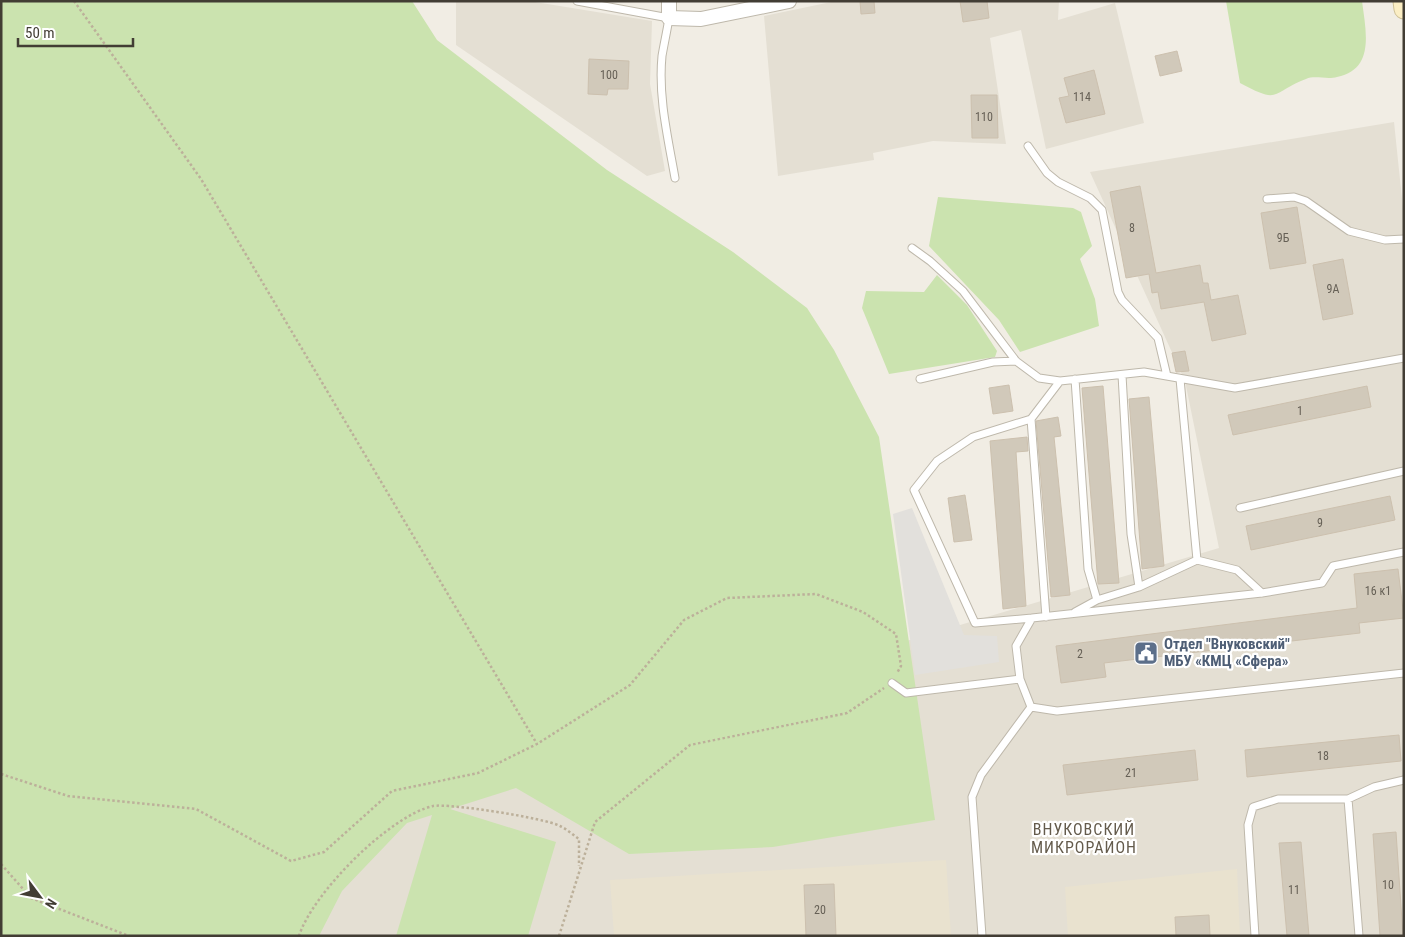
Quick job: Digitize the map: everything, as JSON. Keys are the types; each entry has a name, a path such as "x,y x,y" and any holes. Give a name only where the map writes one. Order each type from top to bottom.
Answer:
{"main road":[{"path":"1403,1 1404,9"}],"street":[{"path":"669,1 669,18 701,19 789,1"}],"lane":[{"path":"577,1 669,18 662,57 662,84 663,110 674,178"},
{"path":"1028,146 1047,173 1058,182 1090,198 1102,210 1118,292 1122,300 1158,338 1167,376"},
{"path":"1267,199 1294,196 1306,201 1349,231 1384,240 1404,239"},
{"path":"912,248 930,260 963,291 1016,361 1040,378 1060,381 1144,372 1235,388 1404,358"},
{"path":"920,379 993,362 1016,361"},
{"path":"1122,375 1131,534 1139,586"},
{"path":"1075,379 1088,569 1097,600"},
{"path":"1180,379 1197,560"},
{"path":"1060,381 1030,419 973,437 937,461 914,490 975,623 1262,592 1322,583 1333,566 1404,552"},
{"path":"1030,419 1046,616"},
{"path":"1240,508 1404,471"},
{"path":"1070,614 1097,600 1139,586 1197,560 1237,570 1262,592"},
{"path":"1030,707 1020,679 1016,646 1032,618"},
{"path":"1030,707 1057,711 1404,674"},
{"path":"892,683 906,693 1020,679"},
{"path":"982,936 972,797 981,775 1030,707"},
{"path":"1255,936 1248,825 1253,807 1278,799 1348,798 1374,787 1404,780"},
{"path":"1348,798 1359,936"}],"path":[{"path":"74,1 201,178 537,744"},
{"path":"1,774 68,796 196,809 291,861 324,852 392,791 478,773 537,744 630,685 684,620 727,598 816,594 864,612 896,634 901,666 892,683 847,713 690,744 595,822 559,936"},
{"path":"299,936 303,923 321,898 360,854 406,816 434,806 459,806 560,825 579,840 579,870"},
{"path":"1,864 31,898 129,936"}],"shaded area":[{"path":"456,1 529,1 652,21 650,84 665,171 647,176 456,45"},
{"path":"836,1 1059,1 1058,20 1115,3 1144,123 1046,149 1021,30 990,38 1006,144 933,141 873,153 874,160 778,176 764,16"},
{"path":"1394,122 1404,218 1404,936 309,936 392,794 1219,548 1185,381 1090,172"},
{"path":"912,508 964,635 997,636 999,662 915,675 893,514"},
{"path":"946,860 951,936 614,936 610,880"},
{"path":"1237,869 1240,936 1068,936 1065,887"}],"green space":[{"path":"1,1 412,1 437,40 607,170 733,252 807,308 834,350 879,437 935,820 773,847 629,854 516,788 450,809 556,842 528,936 396,936 432,815 407,823 342,891 319,936 1,936"},
{"path":"1226,1 1362,1 1366,37 1363,58 1358,66 1349,73 1337,77 1310,78 1275,95 1263,94 1253,90 1240,83"},
{"path":"938,197 1073,208 1081,212 1092,246 1080,259 1095,299 1099,326 1020,352 999,320 929,246"},
{"path":"937,275 967,305 997,351 995,357 889,374 862,308 866,291 924,292"}],"building":[{"path":"860,1 874,1 875,13 861,14"},
{"path":"960,1 987,1 989,18 963,22"},
{"path":"1177,51 1182,71 1160,76 1155,56"},
{"path":"589,59 629,61 628,89 608,89 607,95 588,94"},
{"path":"1094,70 1105,114 1066,123 1059,98 1069,96 1064,78"},
{"path":"971,95 997,95 998,138 972,138"},
{"path":"1140,186 1156,273 1200,265 1203,283 1208,283 1211,300 1238,295 1246,334 1212,341 1204,302 1161,309 1158,292 1152,293 1149,274 1126,278 1110,192"},
{"path":"1297,207 1306,263 1270,269 1261,213"},
{"path":"1343,259 1353,314 1323,320 1313,265"},
{"path":"1185,351 1189,371 1176,372 1172,353"},
{"path":"1009,385 1013,411 993,414 989,388"},
{"path":"1103,386 1119,583 1098,584 1082,388"},
{"path":"1367,386 1371,407 1233,435 1228,415"},
{"path":"1149,397 1164,566 1142,569 1129,399"},
{"path":"1058,417 1061,436 1054,437 1070,595 1051,597 1036,421"},
{"path":"1027,437 1028,451 1016,452 1026,606 1003,609 990,441"},
{"path":"965,495 972,540 954,542 948,498"},
{"path":"1390,496 1395,520 1251,550 1246,526"},
{"path":"1398,569 1404,618 1359,623 1360,633 1104,663 1106,677 1061,683 1056,646 1357,608 1354,574"},
{"path":"1399,735 1401,761 1247,777 1245,750"},
{"path":"1195,750 1198,780 1067,795 1063,765"},
{"path":"1396,832 1403,936 1380,936 1373,834"},
{"path":"1301,842 1309,936 1287,936 1279,843"},
{"path":"834,884 836,936 806,936 804,885"},
{"path":"1209,915 1210,936 1176,936 1175,917"}],"place":[{"name":"Отдел \"Внуковский\" МБУ «КМЦ «Сфера»","path":"1146,653"}],"district":[{"name":"ВНУКОВСКИЙ МИКРОРАЙОН","path":"1084,838"}]}
